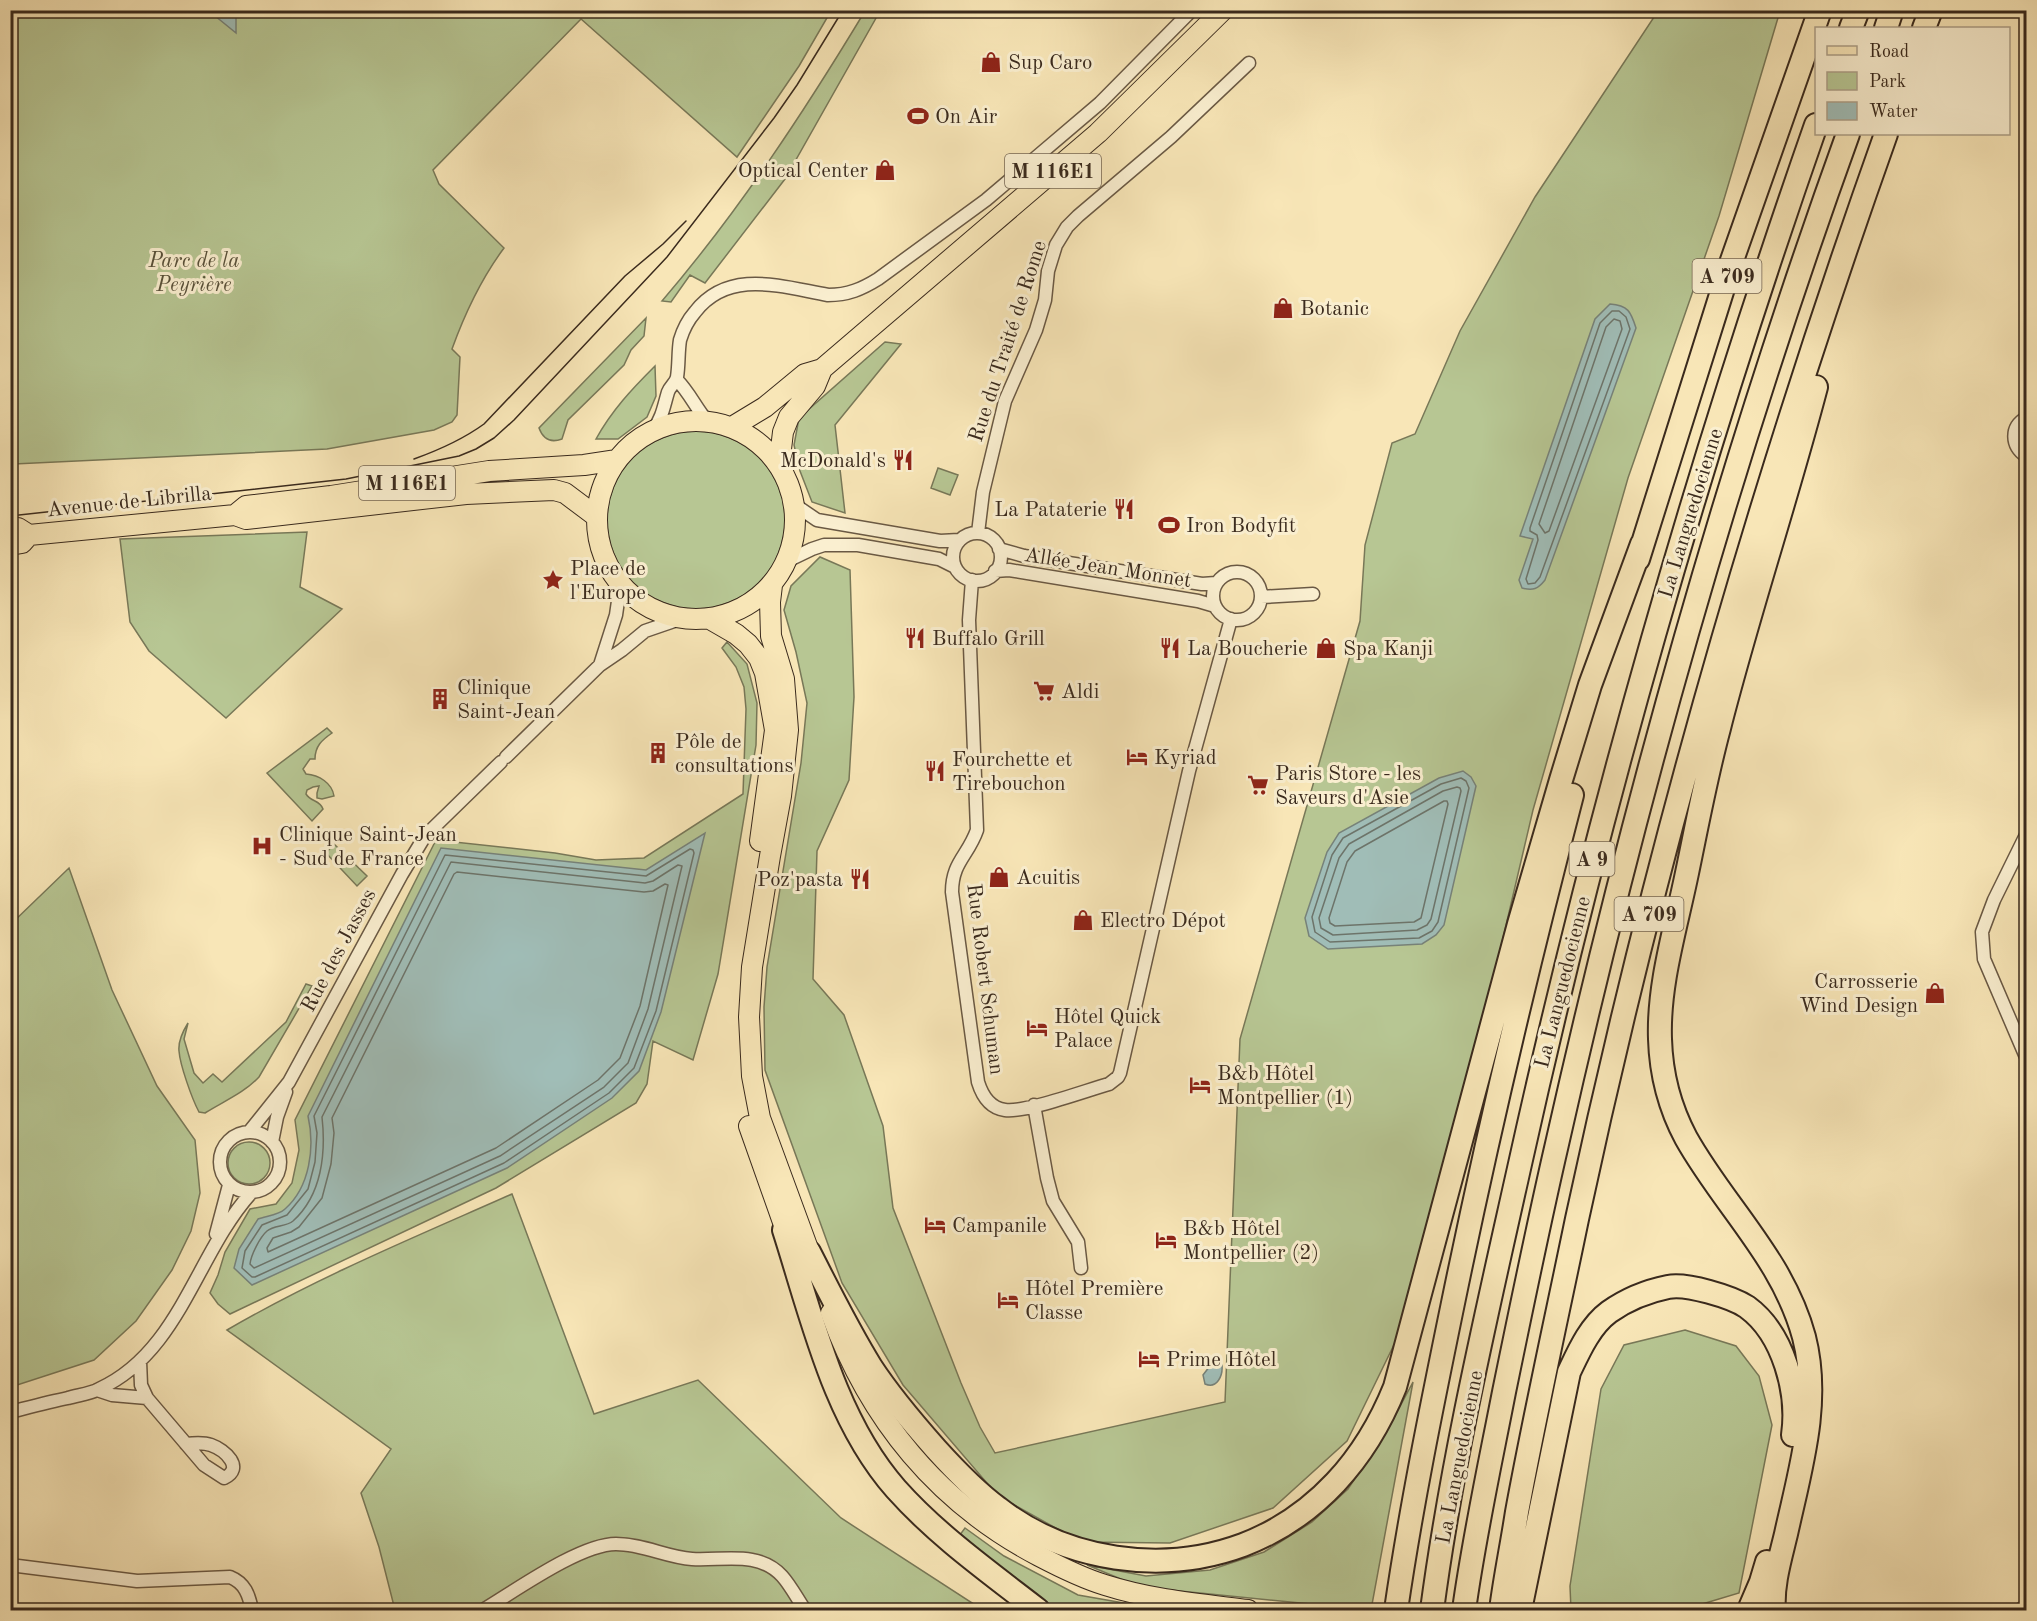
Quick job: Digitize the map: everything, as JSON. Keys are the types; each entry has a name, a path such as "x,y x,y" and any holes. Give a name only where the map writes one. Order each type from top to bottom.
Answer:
{"highway":[{"name":"A 709","path":"1396,1611 1418,1473 1469,1228 1568,808 1642,544 1730,266 1820,10"},
{"path":"1851,27 1858,10"},
{"path":"1886,27 1892,10"},
{"path":"1924,27 1931,10"},
{"name":"La Languedocienne","path":"1432,1611 1455,1474 1485,1325 1539,1078 1587,880 1633,706 1688,517 1738,358 1815,128"},
{"name":"La Languedocienne","path":"1464,1611 1486,1483 1540,1217 1589,1004 1641,798 1723,510 1769,364 1848,135"},
{"name":"A 709","path":"1501,1611 1531,1435 1601,1108 1680,789 1758,519 1851,231 1886,135"},
{"path":"1774,1611 1773,1598 1777,1575 1806,1443 1810,1387 1808,1355 1798,1318 1782,1280 1759,1243 1695,1153 1679,1122 1663,1071 1660,1016 1668,967 1718,730 1798,453 1876,160"},
{"path":"809,1252 862,1352 906,1414 975,1489 999,1509 1037,1534 1084,1551 1111,1557 1152,1560 1191,1558 1235,1547 1267,1534 1323,1496 1344,1474 1366,1445 1382,1418 1395,1387 1513,945 1561,780 1590,685 1642,544"},
{"path":"784,1230 839,1394 856,1431 877,1464 895,1488 926,1520 1038,1611"},
{"path":"1520,1611 1569,1372 1585,1339 1608,1313 1637,1296 1670,1286 1720,1295 1747,1307 1762,1322 1782,1351 1791,1381 1796,1417 1787,1475 1767,1561 1749,1611"}],"main road":[{"name":"M 116E1","path":"732,427 765,407 805,374 822,369 1098,132 1223,10"},
{"name":"M 116E1","path":"779,466 783,432 789,417 815,386 822,369"},
{"path":"707,421 732,427 750,436 766,450 779,466 789,484 795,505 796,524 793,543 787,561 772,585 754,601 734,613 710,619 680,620 654,611 633,597 615,578 601,549 597,517 600,496 617,460 634,443 653,431 680,423 707,421"},
{"name":"Avenue de Librilla","path":"235,514 246,506 331,496 489,471 584,465 617,460"},
{"path":"489,471 489,492"},
{"name":"Avenue de Librilla","path":"10,545 22,543 20,532 235,514 246,519 489,492 554,490 565,493 597,517"},
{"path":"772,585 770,628 784,679 788,730 781,796 752,967 749,1017 752,1076 760,1118 854,1369 881,1415 940,1485 978,1519 1018,1545 1062,1568 1104,1585 1158,1598 1248,1611"},
{"path":"710,619 736,634 759,658 765,674 775,730 736,1007 740,1080 747,1114 784,1230 846,1374 874,1418 908,1462 939,1495 1011,1552 1100,1594 1180,1611"}],"street":[{"path":"653,431 665,409 668,390 677,380 683,330 700,305 711,296 730,286 755,283 828,295 840,295 864,288 986,200 1100,103 1192,10"},
{"name":"Rue du Traité de Rome","path":"978,533 983,492 1003,408 1036,330 1046,300 1048,271 1056,245 1067,227 1078,216 1171,137 1249,63"},
{"path":"677,380 707,421"},
{"path":"2026,418 2018,426 2014,440 2016,446 2026,456"},
{"path":"795,505 817,520 940,541 959,540"},
{"path":"978,533 989,536 999,549 999,564 995,571 985,579 972,580 959,573 955,567 953,553 959,540 964,536 978,533"},
{"path":"787,561 824,545 858,545 939,559 955,567"},
{"name":"Allée Jean Monnet","path":"999,549 1024,556 1202,584 1216,583"},
{"name":"Allée Jean Monnet","path":"995,571 1016,571 1198,601 1215,606"},
{"path":"1244,572 1257,581 1261,597 1255,612 1248,618 1240,620 1224,617 1212,598 1216,583 1228,573 1244,572"},
{"name":"Rue des Jasses","path":"600,665 616,615 618,601 615,578"},
{"name":"Rue Robert Schuman","path":"972,580 969,620 977,830 957,865 952,879 952,892 978,1082 989,1102 1003,1110 1034,1106 1109,1084 1120,1073 1189,771 1231,619"},
{"path":"1261,597 1313,594"},
{"name":"Rue des Jasses","path":"10,1412 98,1390 116,1380 140,1361 161,1338 235,1211 252,1193 269,1186 279,1169 278,1150 272,1142 289,1082 425,836 600,665 645,631 680,620"},
{"path":"2026,835 1994,900 1982,932 1984,959 2026,1057"},
{"name":"Rue des Jasses","path":"213,1246 229,1185 223,1178 220,1168 219,1159 222,1150 234,1137 249,1132 289,1082"},
{"path":"1034,1106 1053,1201 1078,1242 1081,1268"},
{"path":"249,1132 266,1136 272,1142"},
{"path":"229,1185 243,1192 252,1193"},
{"path":"140,1361 141,1385 147,1398 186,1444"},
{"path":"98,1390 112,1395 147,1398"},
{"path":"483,1611 567,1559 613,1544 636,1545 678,1558 742,1558 761,1561 782,1576 805,1611"},
{"path":"10,1565 137,1581 230,1577 244,1586 252,1611"},
{"path":"2022,1611 2026,1608"}],"green space":[{"name":"Parc de la Peyrière","path":"10,11 831,11 799,66 737,157 581,19 433,170 439,184 504,248 474,297 452,349 460,357 457,415 452,422 434,430 327,449 14,464 10,457"},
{"path":"865,11 880,11 785,179 705,283 690,275 671,302 662,301 718,232 770,160"},
{"path":"1658,11 1780,11 1719,216 1628,478 1533,810 1448,1173 1408,1316 1347,1441 1273,1508 1170,1543 1081,1542 998,1496 903,1385 842,1283 765,1070 764,1007 767,967 801,763 807,703 784,610 791,586 820,557 850,570 854,697 849,780 817,851 813,979 844,1015 883,1126 893,1208 980,1427 995,1453 1225,1402 1240,1039 1360,621 1365,545 1392,443 1415,434 1460,331 1535,197"},
{"path":"646,318 644,336 631,350 624,365 568,420 562,439 554,441 545,437 539,428"},
{"path":"885,342 901,344 835,425 845,513 812,502 800,471 794,445 799,418"},
{"path":"655,366 656,396 647,417 618,439 596,439 623,400"},
{"name":"Place de l'Europe","path":"696,431 713,432 730,437 759,457 779,486 784,503 784,537 779,554 759,583 730,603 713,608 696,609 679,608 662,603 633,583 613,554 608,537 607,520 608,503 613,486 633,457 662,437 679,432"},
{"path":"938,468 958,475 950,495 931,488"},
{"path":"307,532 300,587 342,609 226,718 149,651 130,622 120,539"},
{"path":"727,642 747,664 757,703 756,745 718,974 693,1060 653,1041 647,1084 636,1103 496,1188 230,1314 210,1293 225,1252 250,1209 276,1204 292,1183 299,1150 295,1120 436,840 555,853 596,860 644,858 743,794 746,709 744,687 736,667 722,648"},
{"path":"327,728 332,733 316,750 315,759 310,759 303,769 306,774 316,776 328,784 334,796 317,798 319,786 307,790 308,797 320,804 323,809 312,821 267,773"},
{"path":"334,844 367,876 357,886 326,853"},
{"path":"69,868 112,990 157,1086 195,1140 200,1193 191,1231 172,1270 136,1321 94,1360 11,1387 11,924"},
{"path":"306,984 312,986 259,1077 247,1088 205,1113 199,1112 187,1082 179,1051 180,1040 188,1023 184,1039 194,1073 203,1083 213,1074 222,1082 286,1022"},
{"path":"249,1142 264,1148 270,1163 264,1178 249,1184 234,1178 228,1163 234,1148"},
{"path":"512,1194 594,1414 698,1380 841,1518 983,1610 498,1610 495,1596 472,1610 395,1610 379,1547 361,1493 391,1449 227,1330 296,1292"},
{"path":"1685,1330 1736,1346 1759,1376 1772,1425 1739,1593 1699,1605 1692,1610 1571,1610 1570,1586 1601,1389 1624,1345"},
{"path":"1413,1382 1371,1610 1140,1587 1087,1565 1146,1576 1210,1570 1264,1552 1312,1522 1348,1489 1389,1427"},
{"path":"965,1528 1004,1556 1078,1595 1164,1610 1053,1610 959,1536"}],"water":[{"path":"209,11 236,11 236,33"},
{"path":"1610,304 1628,310 1636,328 1545,580 1535,588 1522,588 1519,580 1533,539 1520,536 1595,319"},
{"path":"1463,771 1471,777 1476,786 1444,925 1436,935 1422,944 1328,949 1309,936 1305,918 1327,852 1339,833 1439,778"},
{"path":"705,833 661,1012 639,1071 612,1098 507,1168 252,1285 234,1268 239,1249 258,1219 282,1211 300,1190 310,1153 308,1116 441,848 646,870"},
{"path":"1217,1361 1222,1365 1220,1377 1213,1385 1205,1384 1203,1375 1213,1362"}],"tram line":[{"path":"10,516 346,479 459,456 476,449 494,438 514,420 667,257 774,118 843,10"},
{"path":"414,459 450,444 484,424 625,276 686,221"}],"place":[{"name":"Sup Caro","path":"991,62"},
{"name":"On Air","path":"918,116"},
{"name":"Optical Center","path":"885,170"},
{"name":"Botanic","path":"1283,308"},
{"name":"McDonald's","path":"903,460"},
{"name":"La Pataterie","path":"1124,509"},
{"name":"Iron Bodyfit","path":"1169,525"},
{"name":"Place de l'Europe","path":"553,580"},
{"name":"Buffalo Grill","path":"915,638"},
{"name":"La Boucherie","path":"1170,648"},
{"name":"Spa Kanji","path":"1326,648"},
{"name":"Aldi","path":"1044,691"},
{"name":"Clinique Saint-Jean","path":"440,699"},
{"name":"Pôle de consultations","path":"658,753"},
{"name":"Kyriad","path":"1137,757"},
{"name":"Fourchette et Tirebouchon","path":"935,771"},
{"name":"Paris Store - les Saveurs d'Asie","path":"1258,785"},
{"name":"Clinique Saint-Jean - Sud de France","path":"262,846"},
{"name":"Acuitis","path":"999,877"},
{"name":"Poz'pasta","path":"860,879"},
{"name":"Electro Dépot","path":"1083,920"},
{"name":"Carrosserie Wind Design","path":"1935,993"},
{"name":"Hôtel Quick Palace","path":"1037,1028"},
{"name":"B&b Hôtel Montpellier (1)","path":"1200,1085"},
{"name":"Campanile","path":"935,1225"},
{"name":"B&b Hôtel Montpellier (2)","path":"1166,1240"},
{"name":"Hôtel Première Classe","path":"1008,1300"},
{"name":"Prime Hôtel","path":"1149,1359"}]}
